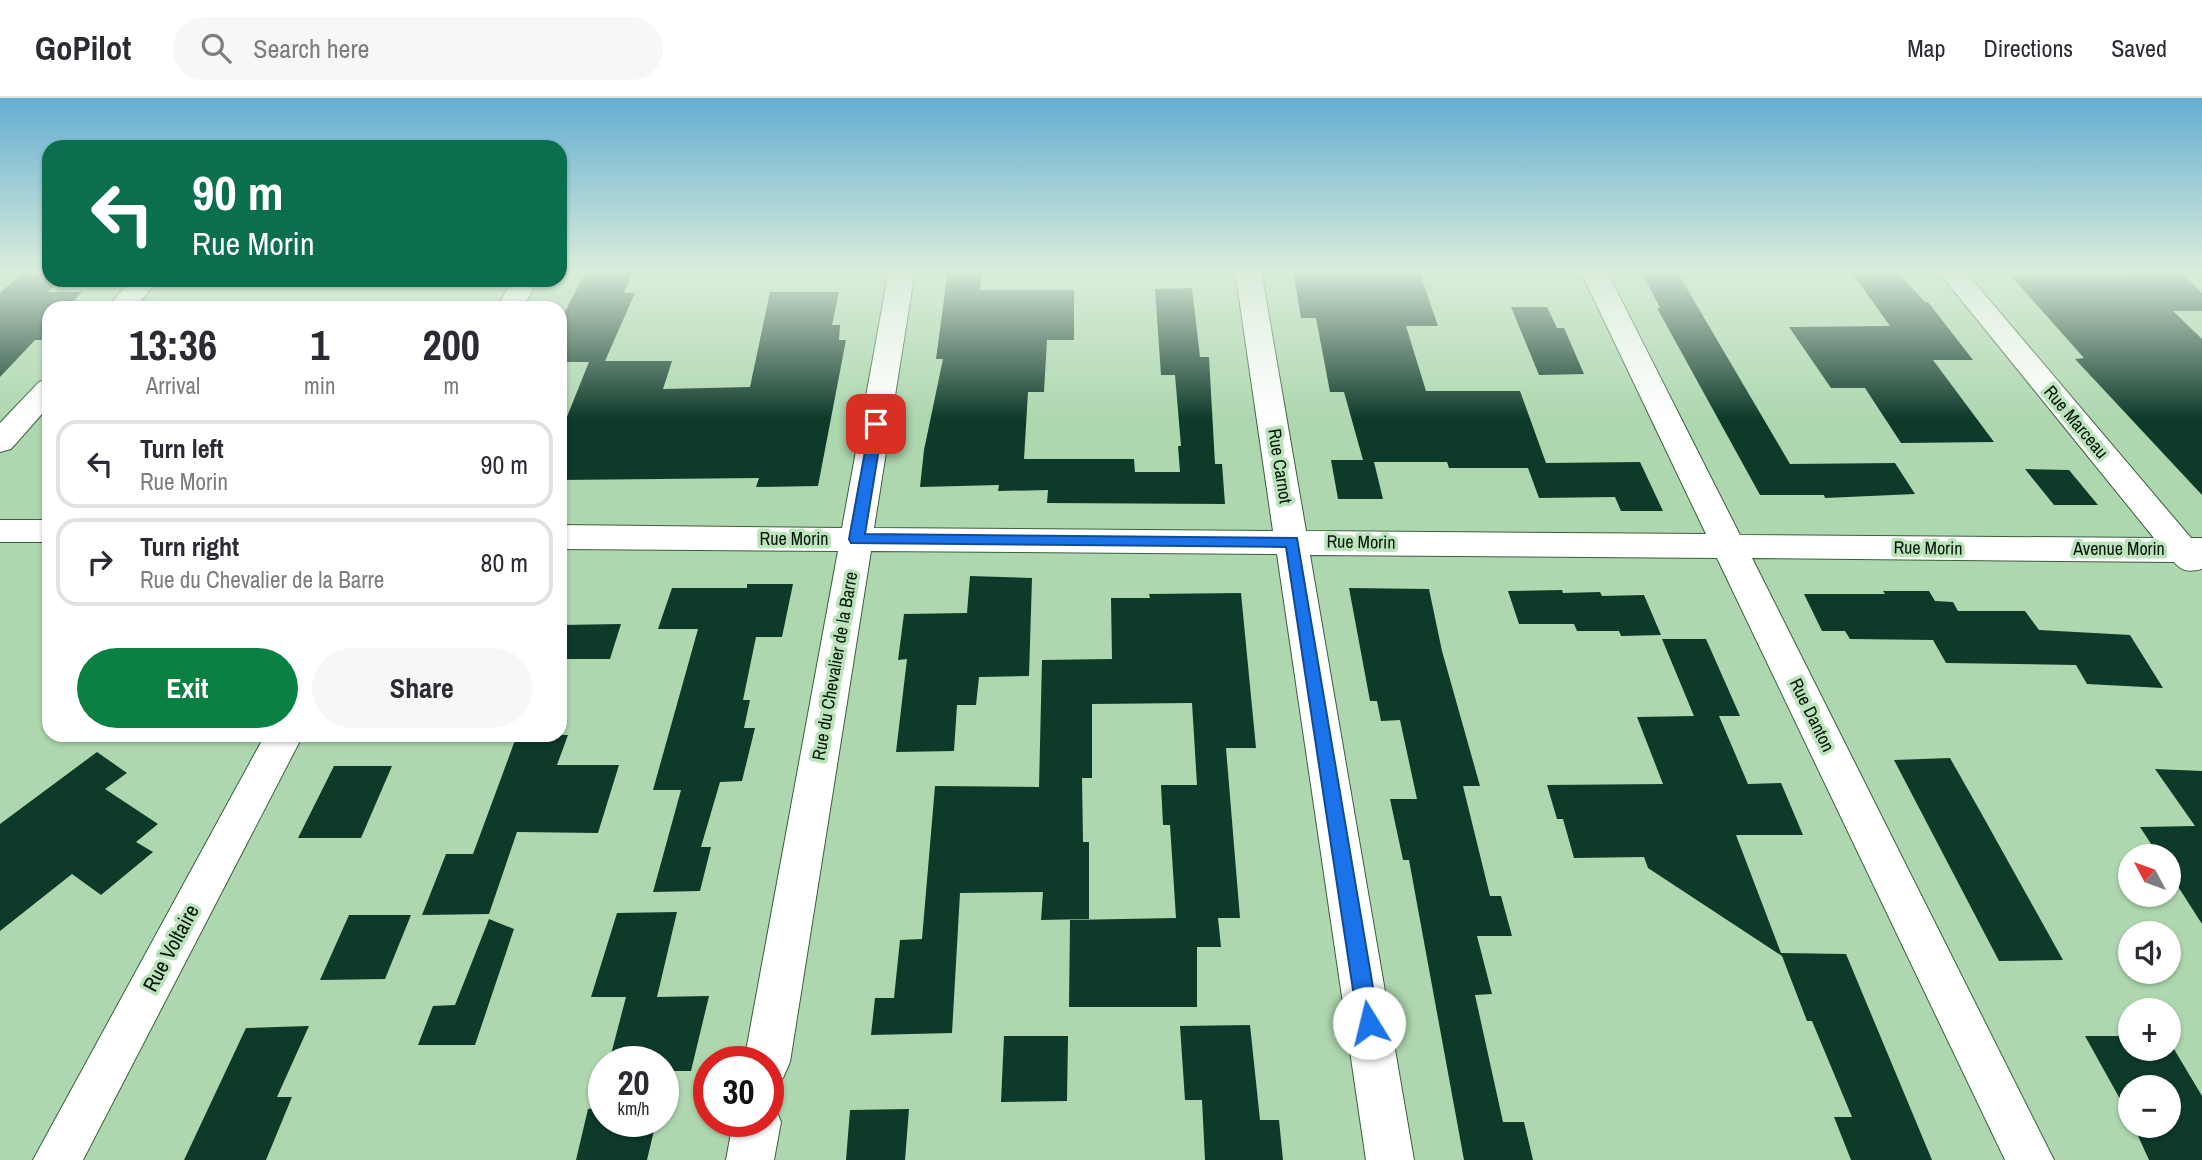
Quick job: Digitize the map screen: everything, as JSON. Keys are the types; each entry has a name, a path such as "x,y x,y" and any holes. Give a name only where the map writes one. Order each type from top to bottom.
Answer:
{"street":[{"name":"Rue du Chevalier de la Barre","path":"770,1046 894,320"},
{"name":"Rue Carnot","path":"1256,320 1390,1160"},
{"name":"Rue Danton","path":"1618,320 2030,1160"},
{"name":"Rue Marceau","path":"1992,320 2195,558"},
{"path":"0,442 42,395"},
{"path":"0,531 42,531"},
{"name":"Rue Morin","path":"567,537 2036,549"},
{"name":"Avenue Morin","path":"2036,549 2195,558"},
{"name":"Rue Voltaire","path":"57,1160 281,742"},
{"path":"750,1160 754,1137"}],"building":[{"path":"0,320 42,320 42,340 35,340 0,377"},
{"path":"567,320 623,320 605,361 672,361 663,389 750,387 764,320 833,320 832,325 840,325 839,340 846,340 818,486 756,487 759,478 567,480 567,417 589,362 567,362"},
{"path":"941,320 1074,320 1074,340 1047,340 1044,392 1028,392 1024,459 1134,459 1135,472 1180,472 1178,446 1181,446 1175,375 1161,375 1157,320 1196,320 1200,357 1209,357 1215,464 1222,464 1225,504 1047,503 1048,490 998,491 999,485 920,487 924,450 943,359 936,359"},
{"path":"1316,320 1436,320 1438,326 1406,326 1426,391 1520,391 1546,463 1640,462 1663,511 1621,511 1615,497 1539,498 1528,468 1449,468 1447,462 1374,462 1383,499 1338,499 1331,460 1363,460 1344,392 1330,392"},
{"path":"1516,320 1553,320 1557,328 1564,328 1584,374 1539,375"},
{"path":"1663,320 1705,320 1790,464 1895,463 1915,494 1825,498 1824,495 1760,495"},
{"path":"1885,320 1942,320 1973,360 1933,360 1994,442 1901,443 1865,388 1831,388 1789,327 1890,326"},
{"path":"2050,320 2182,320 2202,339 2202,495 2075,359 2084,358"},
{"path":"2025,469 2069,470 2098,505 2054,505"},
{"path":"970,576 1032,578 1029,676 979,677 976,705 957,705 954,751 896,752 907,659 898,660 904,614 967,613"},
{"path":"747,584 793,584 782,637 756,637 743,700 750,700 744,728 755,728 742,781 720,782 701,847 711,847 700,891 653,892 681,790 653,790 698,629 658,629 672,588 747,588"},
{"path":"1349,588 1429,589 1442,651 1480,786 1463,786 1490,896 1501,896 1512,936 1477,936 1492,994 1475,995 1503,1122 1524,1122 1533,1160 1464,1160 1409,860 1403,860 1390,799 1417,799 1400,720 1381,721 1377,701 1370,701"},
{"path":"1562,590 1563,593 1600,592 1602,596 1644,595 1661,635 1621,636 1619,631 1577,631 1574,624 1519,624 1508,591"},
{"path":"1883,591 1929,591 1935,601 1953,602 1958,611 2025,611 2039,630 2130,635 2163,688 2087,684 2076,665 1946,663 1933,640 1850,639 1845,631 1822,631 1804,594 1885,594"},
{"path":"1241,593 1256,748 1226,748 1240,918 1218,918 1221,947 1197,947 1197,1007 1069,1007 1070,920 1176,918 1170,825 1163,825 1161,785 1197,785 1192,703 1092,704 1092,778 1082,778 1083,842 1089,842 1089,919 1041,920 1043,892 960,893 952,1033 871,1035 875,998 894,998 900,940 922,939 935,786 1039,787 1042,660 1112,659 1111,598 1150,598 1149,594"},
{"path":"621,624 610,659 567,659 567,625"},
{"path":"1662,639 1706,639 1740,716 1719,716 1748,784 1781,783 1803,835 1736,835 1781,953 1846,954 1932,1160 1851,1160 1834,1117 1852,1117 1812,1021 1807,1021 1782,956 1648,868 1644,857 1574,858 1563,819 1557,819 1547,785 1663,784 1637,717 1694,716"},
{"path":"514,742 565,742 557,765 619,765 598,833 517,832 489,914 422,915 446,854 473,854"},
{"path":"97,752 127,773 105,789 158,824 136,842 153,852 101,895 72,874 0,931 0,824"},
{"path":"1950,758 2063,960 1999,961 1894,760"},
{"path":"334,766 392,766 361,838 298,838"},
{"path":"2155,769 2202,771 2202,924 2181,891 2181,844 2151,844 2140,827 2195,826"},
{"path":"677,912 657,997 709,996 697,1046 693,1046 691,1071 679,1071 679,1046 613,1046 626,997 591,997 617,913"},
{"path":"349,915 411,915 385,979 320,980"},
{"path":"489,919 514,929 475,1045 418,1045 433,1006 455,1005"},
{"path":"1250,1025 1260,1120 1279,1120 1283,1160 1205,1160 1202,1100 1185,1100 1180,1026"},
{"path":"309,1026 277,1097 292,1097 266,1160 184,1160 246,1028"},
{"path":"1004,1036 1068,1036 1067,1101 1001,1102"},
{"path":"2085,1036 2118,1036 2118,1061 2181,1061 2202,1096 2202,1160 2149,1160 2139,1138 2181,1138 2181,1075 2118,1075 2118,1095"},
{"path":"588,1109 588,1137 652,1137 647,1160 576,1160"},
{"path":"909,1109 905,1160 846,1160 850,1110"}],"route":[{"path":"876,424 857,539 1292,541 1369,1023"}]}
